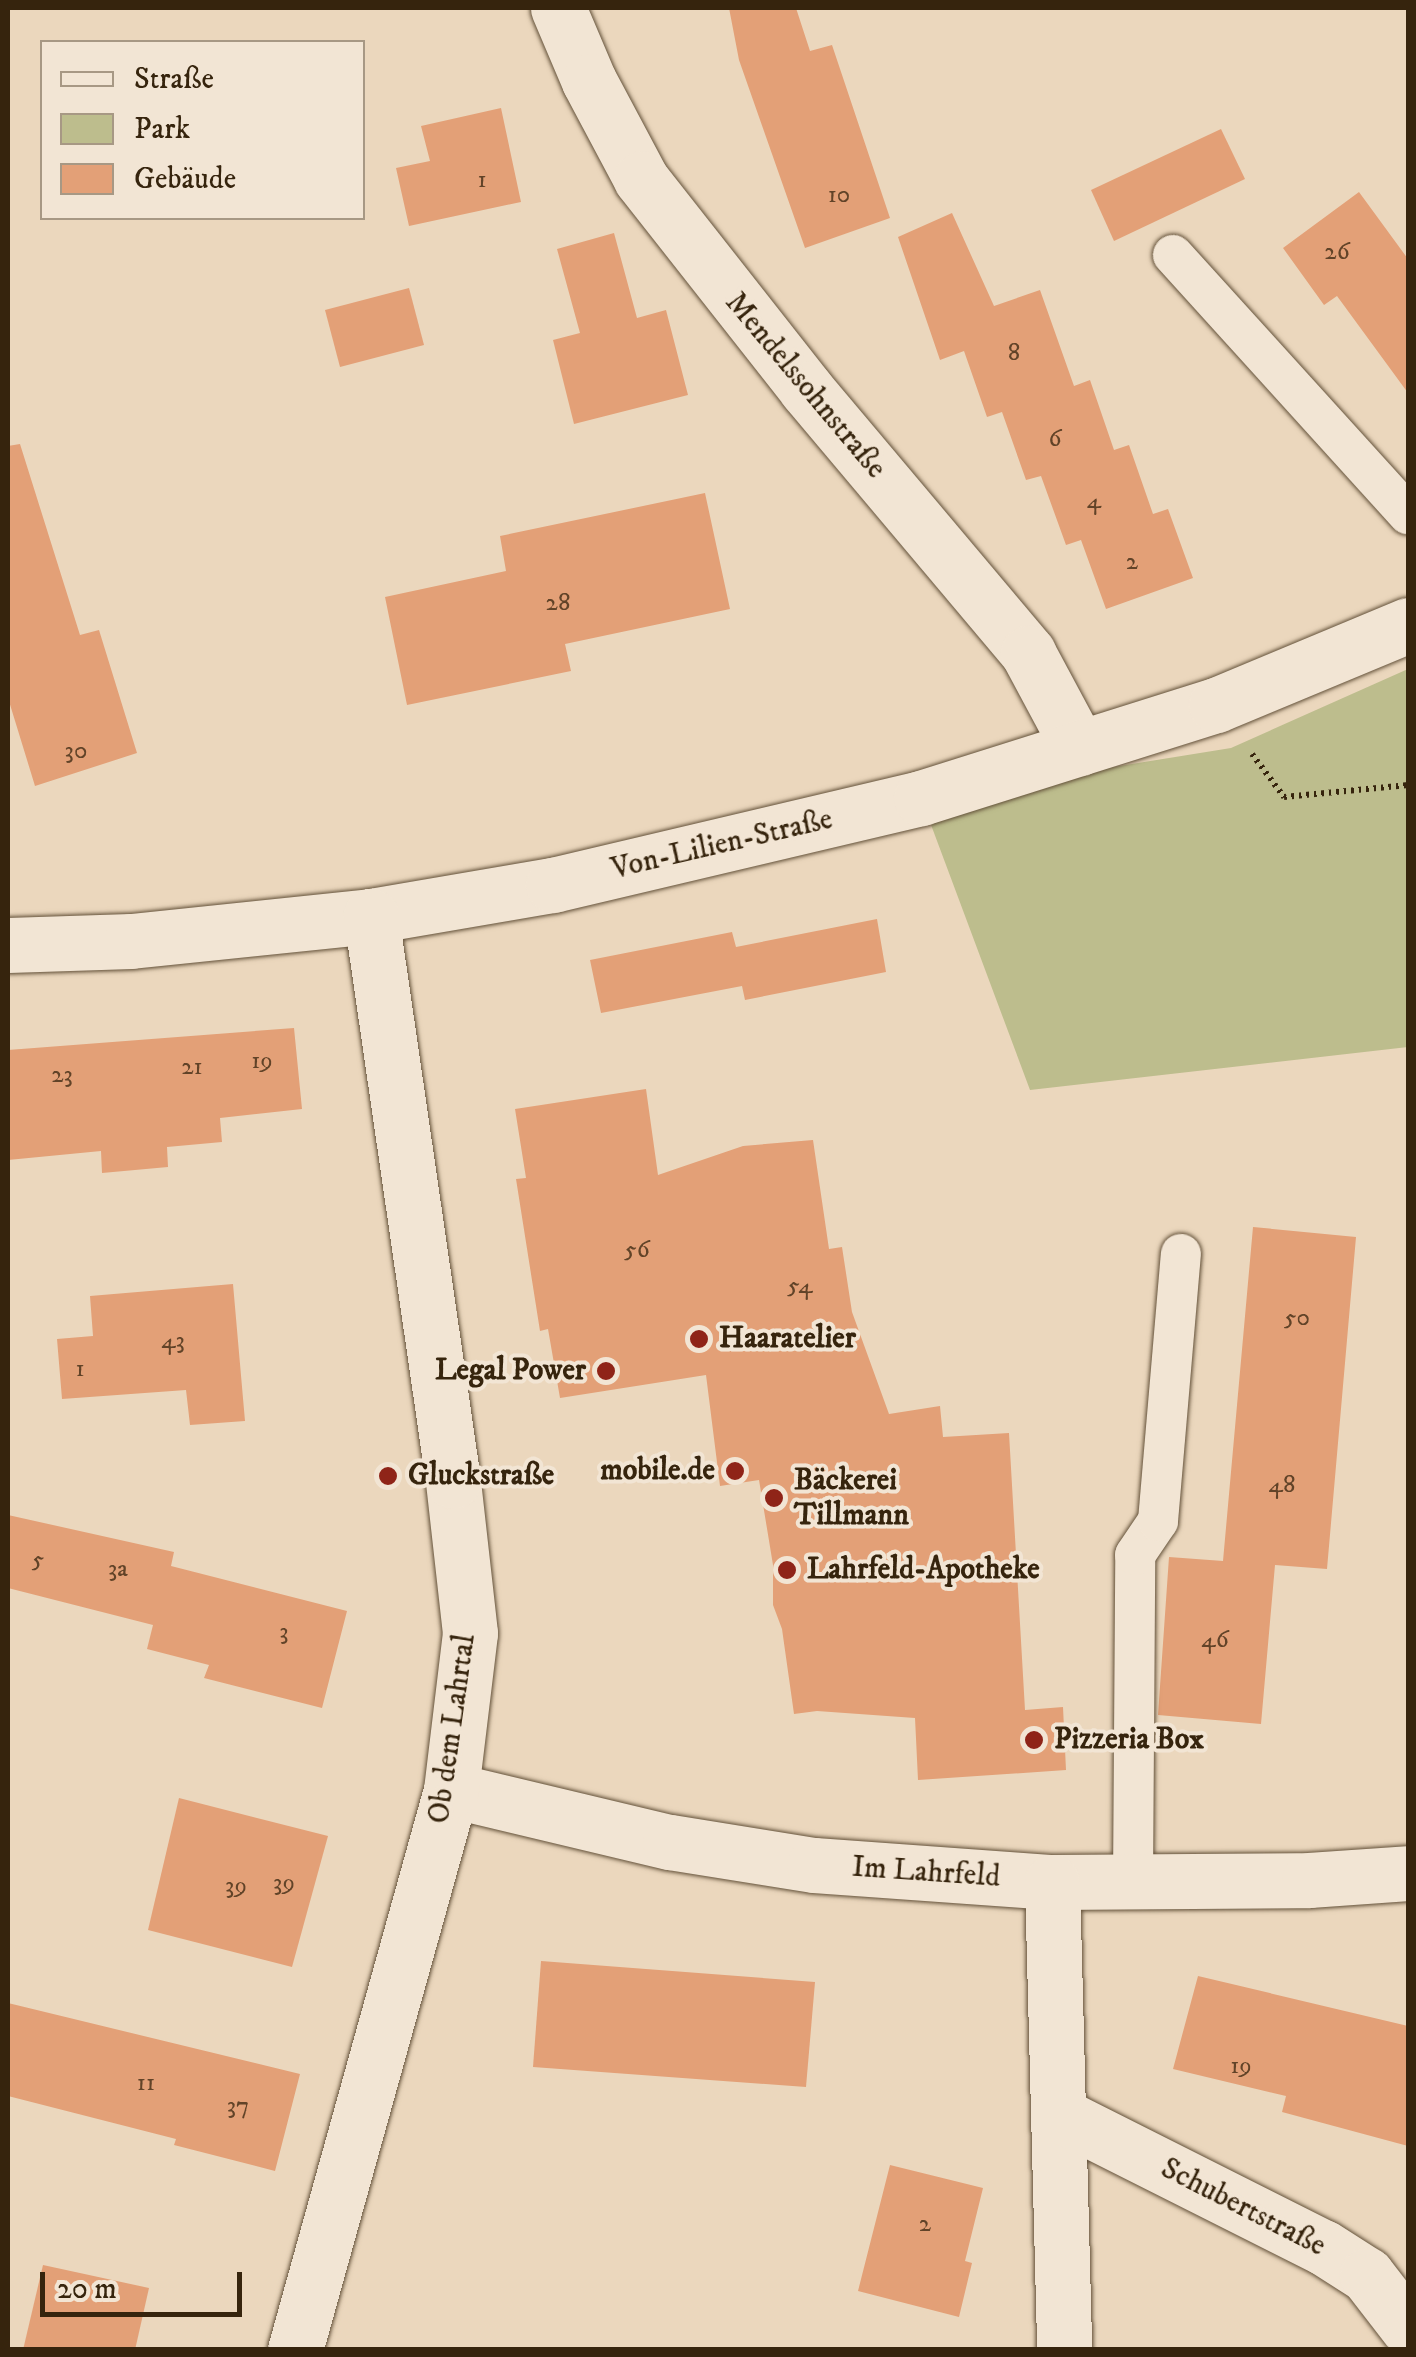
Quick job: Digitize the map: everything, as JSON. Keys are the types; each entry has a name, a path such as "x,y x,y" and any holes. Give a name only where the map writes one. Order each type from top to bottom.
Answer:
{"street":[{"name":"Mendelssohnstraße","path":"558,8 589,82 641,179 783,361 1028,653 1078,748"},
{"name":"Von-Lilien-Straße","path":"8,946 131,940 371,916 553,884 902,803 1216,706 1408,624"},
{"name":"Ob dem Lahrtal","path":"295,2350 450,1790 470,1633 453,1482 371,916"},
{"name":"Im Lahrfeld","path":"450,1790 670,1842 796,1862 1052,1882 1408,1874"},
{"path":"1052,1882 1064,2350"},
{"name":"Schubertstraße","path":"1058,2114 1323,2247 1366,2275 1408,2328"}],"lane":[{"path":"1174,255 1408,514"},
{"path":"1132,1882 1135,1556 1158,1521 1181,1254"}],"path":[{"path":"1216,706 1284,798 1408,785"}],"green space":[{"path":"1408,669 1408,1047 1030,1090 921,798 1231,748"}],"building":[{"path":"729,8 796,8 810,51 832,45 890,218 805,248 739,60"},
{"path":"501,108 521,202 409,226 396,168 430,161 421,126"},
{"path":"1221,129 1245,179 1114,241 1091,190"},
{"path":"1359,192 1408,259 1408,393 1337,296 1324,305 1283,248"},
{"path":"952,213 994,306 1040,290 1074,386 1090,380 1114,450 1129,445 1153,514 1168,509 1193,578 1106,609 1081,540 1066,545 1041,476 1026,480 1002,412 987,417 964,351 940,360 898,237"},
{"path":"614,233 637,318 666,310 688,395 574,424 553,340 580,333 557,249"},
{"path":"409,288 424,345 340,367 325,310"},
{"path":"20,444 80,635 99,630 137,753 35,786 8,698 8,446"},
{"path":"705,493 730,609 565,644 571,671 407,705 385,597 506,571 500,536"},
{"path":"877,919 886,972 745,1000 742,986 601,1013 590,960 732,932 736,947"},
{"path":"294,1028 302,1109 220,1118 222,1142 167,1147 168,1167 102,1173 101,1151 8,1160 8,1050"},
{"path":"646,1089 658,1175 743,1146 813,1140 829,1249 842,1247 852,1312 889,1414 940,1406 943,1437 1009,1433 1025,1710 1063,1707 1066,1770 918,1780 915,1718 817,1711 794,1714 782,1629 773,1605 773,1565 759,1480 720,1486 706,1375 560,1398 548,1329 540,1331 516,1179 526,1178 515,1109"},
{"path":"1253,1227 1356,1237 1327,1569 1275,1565 1261,1724 1158,1715 1169,1557 1223,1561"},
{"path":"233,1284 245,1421 190,1425 186,1390 62,1399 57,1339 93,1336 90,1296"},
{"path":"8,1515 174,1552 171,1566 347,1611 322,1708 204,1678 209,1665 147,1649 153,1625 8,1588"},
{"path":"179,1798 328,1836 292,1967 148,1930"},
{"path":"541,1961 815,1982 806,2087 533,2067"},
{"path":"1198,1976 1408,2026 1408,2146 1282,2112 1286,2096 1173,2069"},
{"path":"8,2003 300,2074 275,2171 174,2145 176,2139 8,2096"},
{"path":"890,2165 983,2188 965,2261 972,2263 959,2317 858,2291"},
{"path":"43,2265 149,2288 135,2350 23,2350"}],"place":[{"name":"Haaratelier","path":"699,1339"},
{"name":"Legal Power","path":"606,1371"},
{"name":"mobile.de","path":"735,1471"},
{"name":"Gluckstraße","path":"388,1476"},
{"name":"Bäckerei Tillmann","path":"774,1498"},
{"name":"Lahrfeld-Apotheke","path":"787,1570"},
{"name":"Pizzeria Box","path":"1034,1740"}]}
